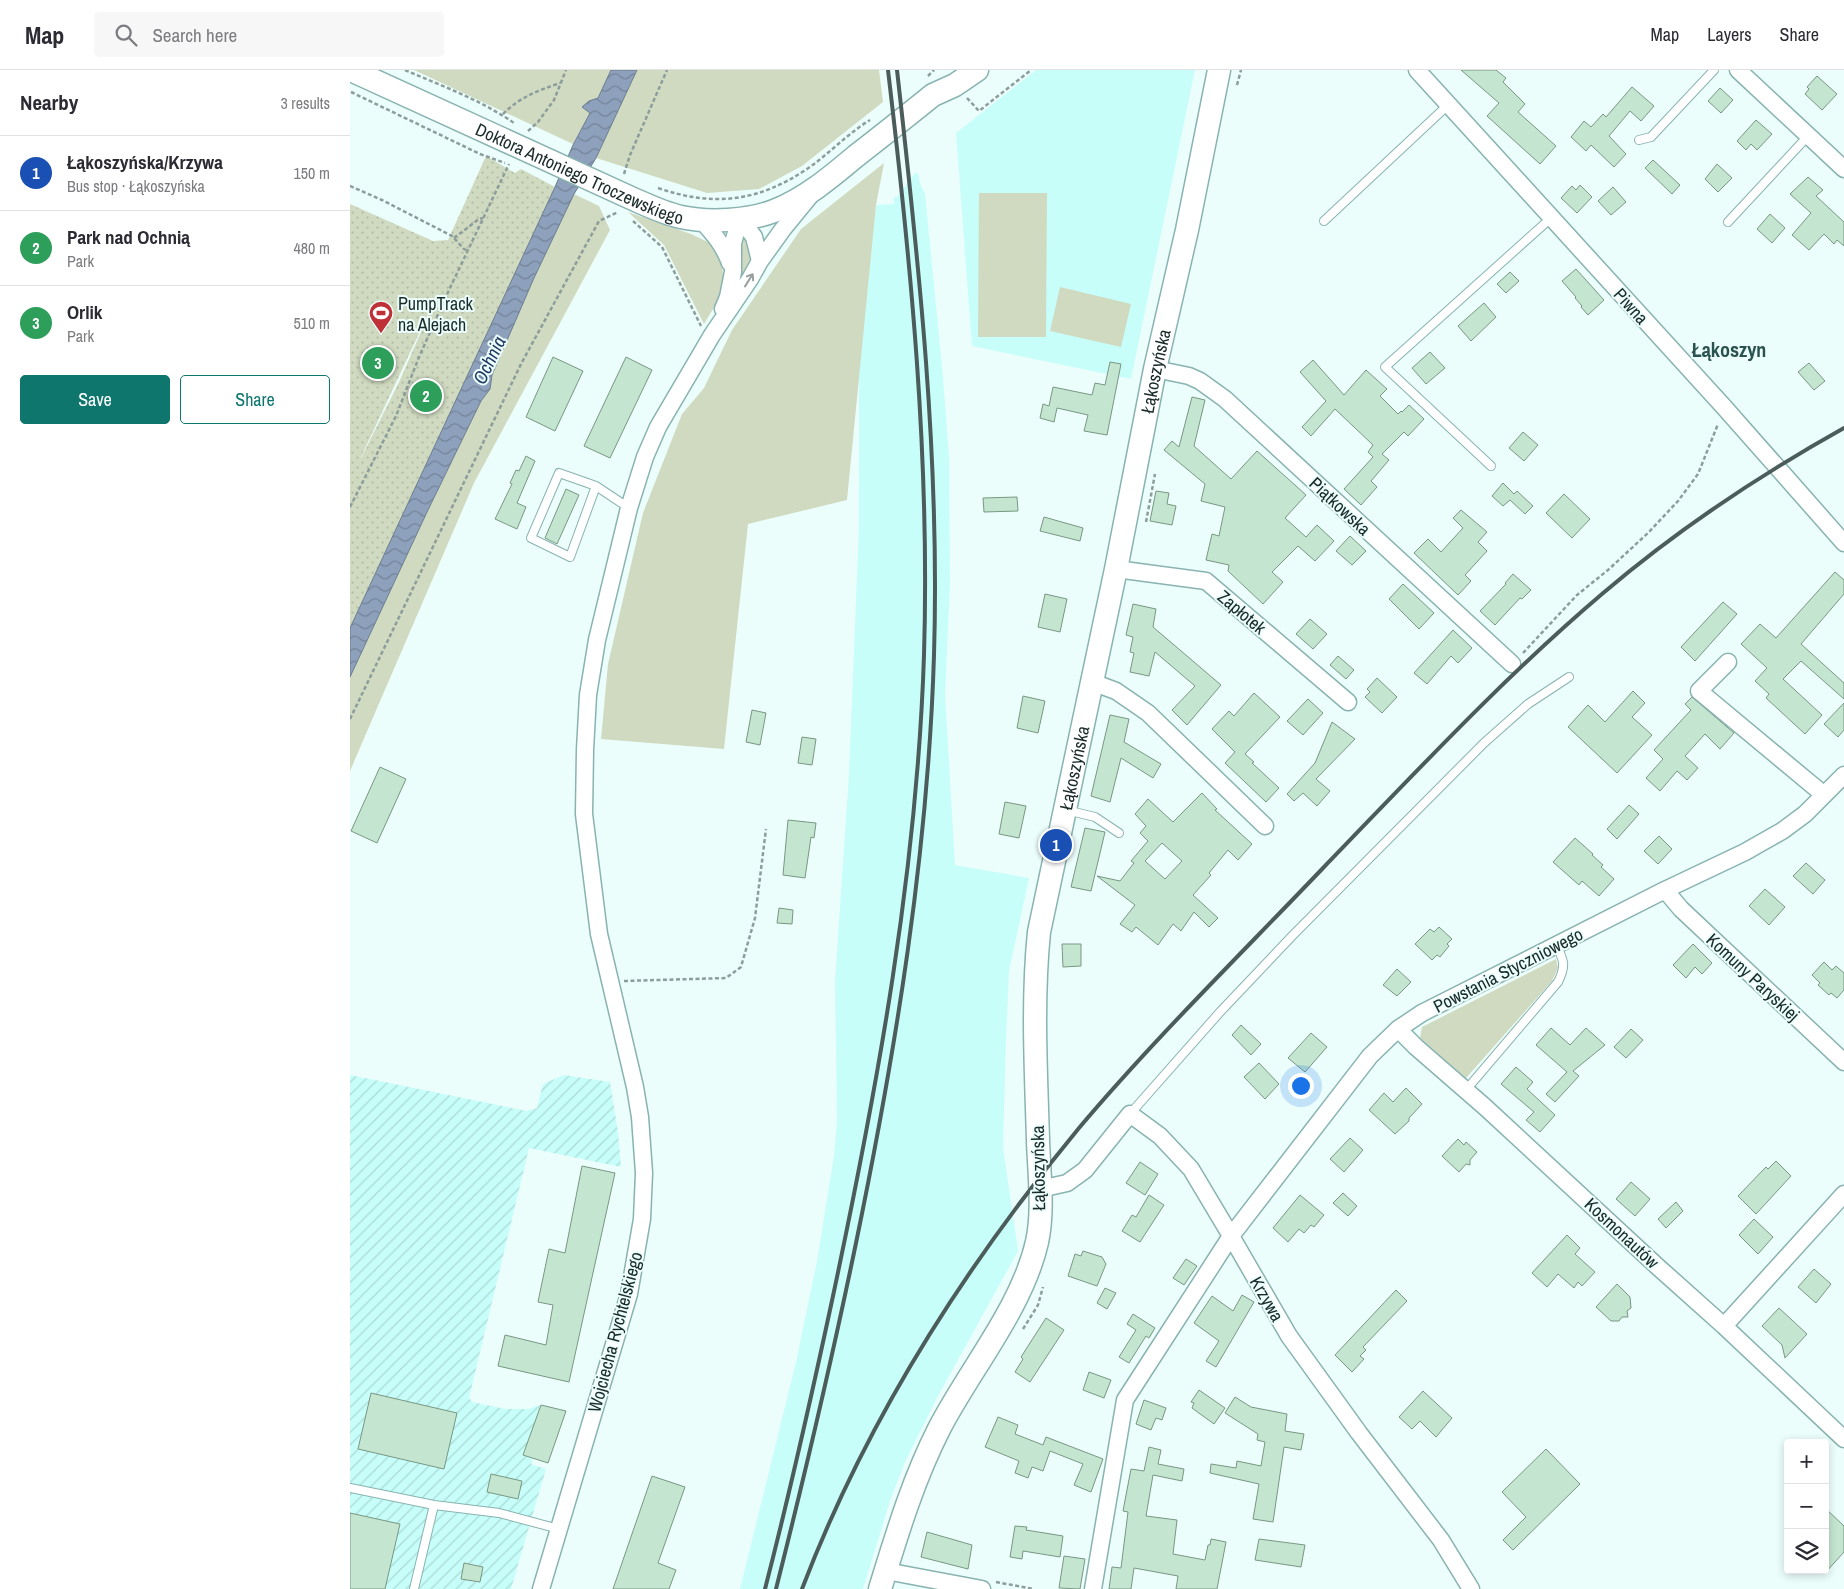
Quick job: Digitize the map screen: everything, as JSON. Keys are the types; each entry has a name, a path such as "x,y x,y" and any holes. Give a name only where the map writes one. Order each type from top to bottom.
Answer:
{"street":[{"name":"Doktora Antoniego Troczewskiego","path":"351,70 527,141 619,192 663,212 701,220 740,218 776,210 816,189 928,88"},
{"path":"928,88 950,70"},
{"path":"928,88 955,85 976,70"},
{"name":"Łąkoszyńska","path":"883,1580 902,1516 917,1476 939,1429 1025,1279 1039,1232 1040,1189 1034,1003 1035,966 1039,932 1116,569 1155,370 1186,230 1218,70"},
{"name":"Piwna","path":"1417,70 1724,407 1844,543"},
{"path":"1738,70 1844,169"},
{"path":"712,335 783,229 816,189"},
{"path":"740,218 754,237 760,262"},
{"path":"712,335 728,297 734,272 733,243 740,218"},
{"path":"701,220 718,238 727,253 734,272"},
{"name":"Wojciecha Rychtelskiego","path":"542,1589 629,1294 642,1218 644,1173 640,1116 619,978 599,934 584,814 588,694 596,640 629,508 645,458 658,427 712,335"},
{"name":"Piątkowska","path":"1155,370 1190,376 1225,399 1512,664"},
{"name":"Zapłotek","path":"1116,569 1206,581 1348,702"},
{"path":"1728,662 1699,691 1823,794"},
{"path":"1092,682 1116,691 1148,713 1265,826"},
{"name":"Powstania Styczniowego","path":"1094,1589 1125,1400 1232,1236 1370,1056 1398,1029 1422,1013 1665,890 1746,852 1782,831 1805,814 1823,794 1842,782"},
{"name":"Komuny Paryskiej","path":"1665,890 1681,909 1844,1062"},
{"name":"Kosmonautów","path":"1398,1029 1416,1048 1466,1090 1724,1326 1844,1439"},
{"path":"1040,1189 1067,1183 1085,1170 1130,1114"},
{"name":"Krzywa","path":"1130,1114 1160,1136 1191,1169 1289,1336 1441,1540 1471,1589"},
{"path":"1724,1326 1844,1194"},
{"path":"883,1580 982,1589"}],"lane":[{"path":"1640,140 1651,137 1714,70"},
{"path":"1324,221 1448,105"},
{"path":"1728,222 1808,136"},
{"path":"1490,466 1385,366 1552,218"},
{"path":"596,486 570,557 532,538 560,473 596,486 629,508"},
{"path":"1130,1114 1220,1012 1294,934 1484,743 1528,704 1569,677"},
{"path":"1064,809 1096,817 1119,833"},
{"path":"1466,1090 1558,982 1564,972 1564,962 1557,946"},
{"path":"350,1488 434,1505 499,1513 559,1529"},
{"path":"414,1589 434,1505"}],"path":[{"path":"527,141 554,100 566,70"},
{"path":"350,719 521,364 599,221 621,210 619,192 630,155 667,70"},
{"path":"928,88 934,70"},
{"path":"979,111 1031,70"},
{"path":"502,115 515,102 539,90 560,83"},
{"path":"350,92 480,154 508,164 419,357 396,416 350,507"},
{"path":"658,188 675,194 714,200 746,197 777,187 808,168 872,118"},
{"path":"350,186 382,200 454,238 464,250 468,251"},
{"path":"628,216 662,247 702,329 712,335"},
{"path":"454,238 479,218 483,218"},
{"path":"1512,664 1577,595 1608,570 1649,532 1678,501 1698,474 1715,435 1724,407"},
{"path":"1146,523 1156,467"},
{"path":"619,978 726,978 741,967 755,918 766,829"},
{"path":"619,978 626,990"},
{"path":"1019,1335 1038,1305 1044,1281"}],"shaded area":[{"path":"1036,70 1195,70 1131,379 972,346 956,133"},
{"path":"915,173 918,173 925,194 949,457 950,581 945,695 955,865 1029,878 1009,971 1006,1040 1003,1147 1018,1251 938,1396 905,1462 891,1498 863,1589 740,1589 796,1362 817,1261 834,1156 837,1121 835,981 849,774 859,526 859,364 876,205 894,204 894,197 897,197"},
{"path":"350,1075 527,1111 537,1108 543,1084 564,1075 610,1082 618,1132 621,1167 529,1148 469,1398 472,1402 506,1409 528,1409 541,1405 523,1455 533,1458 531,1464 546,1469 511,1589 350,1589"}],"green space":[{"path":"414,70 611,70 598,98 589,101 583,107 590,113 573,144"},
{"path":"637,70 879,70 883,102 802,166 759,189 707,193 596,158"},
{"path":"486,156 515,173 521,169 555,187 350,629 350,204 433,241 448,240","holes":["439,291 399,382 361,458"]},
{"path":"884,163 876,205 847,500 748,524 724,749 601,739 608,664 643,513 682,414 704,388 732,330 801,229"},
{"path":"979,193 1047,193 1046,337 978,337"},
{"path":"574,194 599,206 610,230 474,483 350,771 350,677 428,510 481,401 490,389 492,375 534,278"},
{"path":"628,212 691,234 710,243 721,260 724,279 719,299 704,324 664,245"},
{"path":"747,237 751,247 751,257 744,276 740,267 740,247 743,238"},
{"path":"1060,287 1131,304 1121,347 1050,331"},
{"path":"1556,959 1558,968 1552,981 1466,1078 1420,1038 1422,1027"}],"water":[{"name":"Ochnia","path":"611,70 637,70 596,158 574,194 534,278 492,375 490,389 481,401 428,510 350,677 350,628 573,145 590,113 582,107 589,101 598,98"}],"building":[{"path":"1461,70 1496,70 1506,78 1503,82 1525,104 1518,112 1556,146 1540,164 1487,116 1499,103"},
{"path":"1817,76 1837,94 1822,110 1805,94 1809,89 1807,87"},
{"path":"1632,87 1654,106 1641,121 1630,111 1609,136 1626,154 1614,167 1591,145 1586,151 1571,137 1584,121 1591,127 1603,114 1606,117"},
{"path":"1720,88 1733,100 1721,113 1708,101"},
{"path":"1756,120 1772,134 1757,150 1751,144 1746,150 1737,141"},
{"path":"1653,160 1680,185 1672,194 1645,168"},
{"path":"1717,164 1732,178 1718,192 1705,179"},
{"path":"1808,177 1823,190 1816,196 1844,222 1844,246 1837,240 1834,244 1824,234 1809,250 1792,235 1811,213 1790,194"},
{"path":"1580,185 1592,197 1577,213 1561,198 1572,186 1576,190"},
{"path":"1613,187 1626,202 1611,215 1598,201"},
{"path":"1770,214 1785,228 1772,243 1757,229"},
{"path":"1576,269 1604,300 1588,315 1562,281"},
{"path":"1510,272 1519,281 1506,293 1497,284"},
{"path":"1484,303 1496,317 1471,341 1458,326"},
{"path":"1430,352 1445,368 1426,384 1412,368"},
{"path":"553,357 583,371 555,431 526,417"},
{"path":"626,357 652,370 610,458 584,446"},
{"path":"1313,360 1344,395 1366,370 1387,389 1380,396 1398,414 1409,405 1424,419 1408,436 1404,432 1382,454 1389,460 1371,481 1377,487 1361,505 1344,489 1373,457 1368,452 1373,445 1335,409 1311,436 1302,427 1326,401 1300,372"},
{"path":"1110,362 1121,364 1107,435 1084,431 1088,415 1057,408 1054,422 1040,418 1043,404 1049,406 1053,387 1092,395 1095,383 1105,385"},
{"path":"1809,363 1825,381 1814,390 1798,372"},
{"path":"1192,397 1205,400 1194,446 1231,479 1257,451 1306,495 1285,518 1306,537 1317,525 1334,541 1315,561 1298,546 1272,572 1283,582 1263,604 1228,571 1229,565 1206,560 1212,534 1219,536 1225,507 1201,501 1205,484 1164,450 1172,441 1179,447"},
{"path":"1523,432 1538,445 1524,461 1509,448"},
{"path":"526,456 535,461 517,503 526,507 517,529 495,519 512,484 510,483 516,470 519,471"},
{"path":"1503,483 1514,494 1517,491 1533,506 1525,514 1510,500 1503,506 1492,496"},
{"path":"566,489 579,495 557,544 545,538"},
{"path":"1156,491 1169,493 1167,504 1176,506 1172,525 1150,521"},
{"path":"1564,494 1590,519 1572,538 1546,513"},
{"path":"1017,497 1018,511 984,512 983,498"},
{"path":"1461,510 1487,532 1478,542 1487,551 1465,575 1471,581 1458,595 1414,553 1428,539 1441,552 1463,528 1453,518"},
{"path":"1044,517 1083,528 1080,541 1040,531"},
{"path":"1350,536 1366,551 1352,565 1336,551"},
{"path":"1835,572 1844,580 1844,594 1801,644 1844,683 1844,699 1801,661 1783,679 1822,715 1805,734 1766,698 1769,694 1755,681 1767,668 1741,644 1760,624 1776,638"},
{"path":"1513,574 1531,590 1522,599 1520,598 1495,625 1480,611"},
{"path":"1403,584 1434,613 1419,629 1389,599"},
{"path":"1045,594 1067,599 1060,632 1038,627"},
{"path":"1723,602 1737,614 1695,661 1681,647"},
{"path":"1133,604 1156,609 1153,627 1221,685 1187,725 1172,710 1195,686 1155,652 1149,676 1130,672 1134,653 1130,652 1133,637 1126,635"},
{"path":"1310,619 1327,634 1313,649 1296,634"},
{"path":"1453,630 1472,648 1458,663 1451,656 1427,684 1414,673"},
{"path":"1338,656 1354,670 1346,679 1330,665"},
{"path":"1377,678 1397,697 1382,713 1365,697 1370,692 1367,689"},
{"path":"1633,691 1645,703 1632,717 1652,735 1617,773 1568,727 1588,705 1605,722"},
{"path":"1254,693 1280,717 1245,754 1279,788 1266,802 1225,763 1235,752 1212,729 1229,711 1234,716"},
{"path":"1023,696 1045,701 1038,733 1017,728"},
{"path":"1692,697 1734,733 1720,749 1705,734 1685,756 1698,768 1687,780 1677,771 1660,791 1646,778 1663,759 1654,750 1691,710 1685,704"},
{"path":"1308,699 1323,713 1303,735 1287,721"},
{"path":"1844,703 1844,730 1838,737 1824,724"},
{"path":"752,710 766,713 760,745 746,742"},
{"path":"1110,715 1129,719 1124,742 1161,764 1153,778 1121,758 1110,802 1091,796"},
{"path":"1332,722 1355,739 1316,779 1330,791 1317,806 1303,793 1294,801 1287,794 1315,763"},
{"path":"802,737 816,739 812,765 798,763"},
{"path":"380,767 406,779 377,843 351,831"},
{"path":"1202,793 1217,809 1215,810 1252,844 1238,860 1228,850 1209,873 1211,875 1193,895 1218,918 1209,927 1194,912 1181,931 1173,924 1158,945 1136,927 1132,932 1120,924 1135,905 1097,876 1120,881 1134,863 1131,861 1148,841 1140,833 1146,826 1135,814 1148,799 1173,822","holes":["1162,843 1182,861 1165,879 1145,861"]},
{"path":"1005,802 1026,806 1019,838 999,834"},
{"path":"1629,805 1639,814 1617,839 1607,829"},
{"path":"788,820 816,823 814,838 811,837 805,878 783,875"},
{"path":"1085,828 1105,832 1091,891 1071,887"},
{"path":"1659,836 1672,849 1658,864 1644,851"},
{"path":"1575,838 1593,854 1603,865 1601,867 1614,879 1599,896 1582,881 1579,885 1553,862"},
{"path":"1806,863 1825,880 1813,894 1793,876"},
{"path":"1765,889 1785,907 1769,925 1749,906"},
{"path":"779,908 793,910 792,924 777,923"},
{"path":"1439,927 1452,939 1440,957 1437,955 1432,960 1415,944 1430,929 1434,932"},
{"path":"1062,944 1081,944 1081,966 1063,967"},
{"path":"1693,944 1712,963 1702,974 1695,967 1686,978 1673,965"},
{"path":"1824,962 1832,970 1836,966 1844,973 1844,990 1837,998 1831,993 1829,995 1818,985 1820,983 1812,975"},
{"path":"1397,969 1411,982 1397,996 1383,985"},
{"path":"1241,1025 1261,1044 1251,1055 1232,1035"},
{"path":"1551,1028 1570,1045 1586,1028 1605,1045 1573,1071 1579,1076 1555,1102 1546,1094 1567,1072 1536,1045"},
{"path":"1631,1029 1643,1040 1626,1058 1614,1047"},
{"path":"1311,1033 1327,1047 1305,1072 1288,1058"},
{"path":"1259,1063 1279,1084 1265,1099 1244,1077"},
{"path":"1516,1067 1533,1082 1527,1089 1555,1115 1540,1132 1526,1120 1534,1112 1501,1084"},
{"path":"1406,1088 1422,1104 1409,1118 1409,1121 1395,1134 1369,1110 1384,1093 1393,1102"},
{"path":"1350,1138 1363,1150 1344,1172 1330,1159"},
{"path":"1458,1139 1464,1145 1466,1142 1477,1152 1470,1160 1470,1165 1466,1164 1459,1172 1442,1156"},
{"path":"1776,1161 1791,1176 1756,1214 1738,1196 1766,1167 1768,1169"},
{"path":"1140,1162 1158,1174 1145,1195 1126,1183"},
{"path":"582,1166 615,1173 569,1382 498,1366 505,1335 546,1345 553,1305 538,1302 549,1249 565,1253"},
{"path":"1631,1182 1650,1199 1635,1216 1616,1199"},
{"path":"1343,1193 1357,1206 1348,1216 1333,1203"},
{"path":"1149,1195 1164,1205 1140,1242 1122,1231 1132,1215 1136,1217"},
{"path":"1300,1195 1324,1215 1314,1227 1311,1225 1304,1233 1299,1229 1288,1242 1273,1228"},
{"path":"1676,1202 1683,1211 1666,1228 1658,1219"},
{"path":"1754,1219 1773,1237 1758,1254 1739,1235"},
{"path":"1567,1235 1580,1248 1575,1254 1595,1272 1582,1286 1578,1282 1574,1288 1558,1274 1547,1287 1532,1273"},
{"path":"1083,1251 1102,1257 1106,1264 1097,1286 1068,1276 1075,1254 1081,1256"},
{"path":"1186,1259 1197,1266 1184,1285 1173,1278"},
{"path":"1814,1269 1831,1284 1816,1303 1798,1287"},
{"path":"1617,1284 1630,1297 1631,1308 1627,1311 1628,1317 1622,1317 1619,1321 1611,1321 1596,1307"},
{"path":"1105,1288 1116,1293 1107,1309 1097,1303"},
{"path":"1396,1290 1407,1301 1363,1347 1366,1350 1360,1356 1364,1359 1352,1372 1335,1355"},
{"path":"1242,1295 1254,1302 1216,1367 1206,1361 1219,1341 1194,1323 1212,1296 1233,1311"},
{"path":"1779,1308 1807,1334 1785,1358 1782,1345 1762,1326"},
{"path":"1133,1314 1155,1328 1149,1338 1146,1336 1129,1363 1119,1357 1136,1330 1127,1324"},
{"path":"1046,1318 1064,1330 1030,1382 1015,1372 1023,1359 1021,1357"},
{"path":"1089,1372 1111,1380 1104,1398 1083,1390"},
{"path":"1199,1390 1225,1408 1214,1424 1192,1408 1194,1403 1191,1402"},
{"path":"1423,1391 1452,1418 1436,1437 1420,1421 1412,1429 1399,1417"},
{"path":"371,1393 457,1413 444,1469 358,1449"},
{"path":"1235,1397 1251,1407 1287,1414 1285,1431 1304,1434 1301,1450 1284,1447 1273,1522 1253,1519 1259,1484 1210,1473 1211,1464 1236,1468 1237,1461 1261,1466 1265,1442 1257,1440 1258,1434 1225,1413"},
{"path":"1144,1400 1166,1408 1162,1420 1156,1418 1151,1430 1136,1424"},
{"path":"541,1405 566,1411 548,1463 523,1455"},
{"path":"998,1417 1018,1425 1015,1434 1043,1445 1046,1437 1103,1459 1091,1492 1074,1485 1083,1464 1050,1451 1043,1471 1032,1467 1028,1478 1015,1473 1019,1461 985,1447"},
{"path":"1149,1447 1161,1450 1158,1464 1184,1469 1182,1481 1153,1475 1146,1516 1177,1520 1173,1554 1205,1560 1211,1539 1226,1542 1217,1589 1176,1589 1178,1576 1134,1568 1131,1589 1109,1589 1112,1567 1121,1568 1128,1512 1123,1511 1131,1469 1144,1471"},
{"path":"1546,1449 1580,1484 1513,1550 1503,1540 1526,1517 1502,1492"},
{"path":"491,1474 522,1481 518,1499 487,1492"},
{"path":"652,1476 685,1487 658,1563 676,1570 669,1589 613,1589"},
{"path":"1829,1512 1844,1526 1844,1552 1829,1569"},
{"path":"350,1513 400,1524 385,1589 350,1589"},
{"path":"1015,1526 1027,1527 1026,1530 1063,1536 1060,1557 1023,1551 1022,1559 1010,1557"},
{"path":"927,1532 972,1545 968,1569 921,1557"},
{"path":"1259,1539 1305,1545 1301,1567 1255,1560"},
{"path":"1064,1556 1085,1559 1080,1589 1059,1588"},
{"path":"464,1563 483,1567 480,1582 461,1579"}],"railway":[{"path":"765,1589 801,1443 833,1296 880,1057 904,897 920,736 925,582 921,435 911,289 888,70"},
{"path":"776,1589 828,1373 871,1170 908,951 925,803 931,729 935,582 931,435 920,289 897,70"},
{"path":"802,1589 856,1465 922,1347 958,1290 997,1235 1037,1181 1108,1094 1425,762 1565,626 1630,570 1689,526 1780,465 1844,428"}],"place":[{"name":"PumpTrack na Alejach","path":"381,334"},
{"name":"Orlik","path":"378,363"},
{"name":"Park nad Ochnią","path":"426,396"},
{"name":"Łąkoszyńska/Krzywa","path":"1056,845"}],"district":[{"name":"Łąkoszyn","path":"1729,349"}]}
